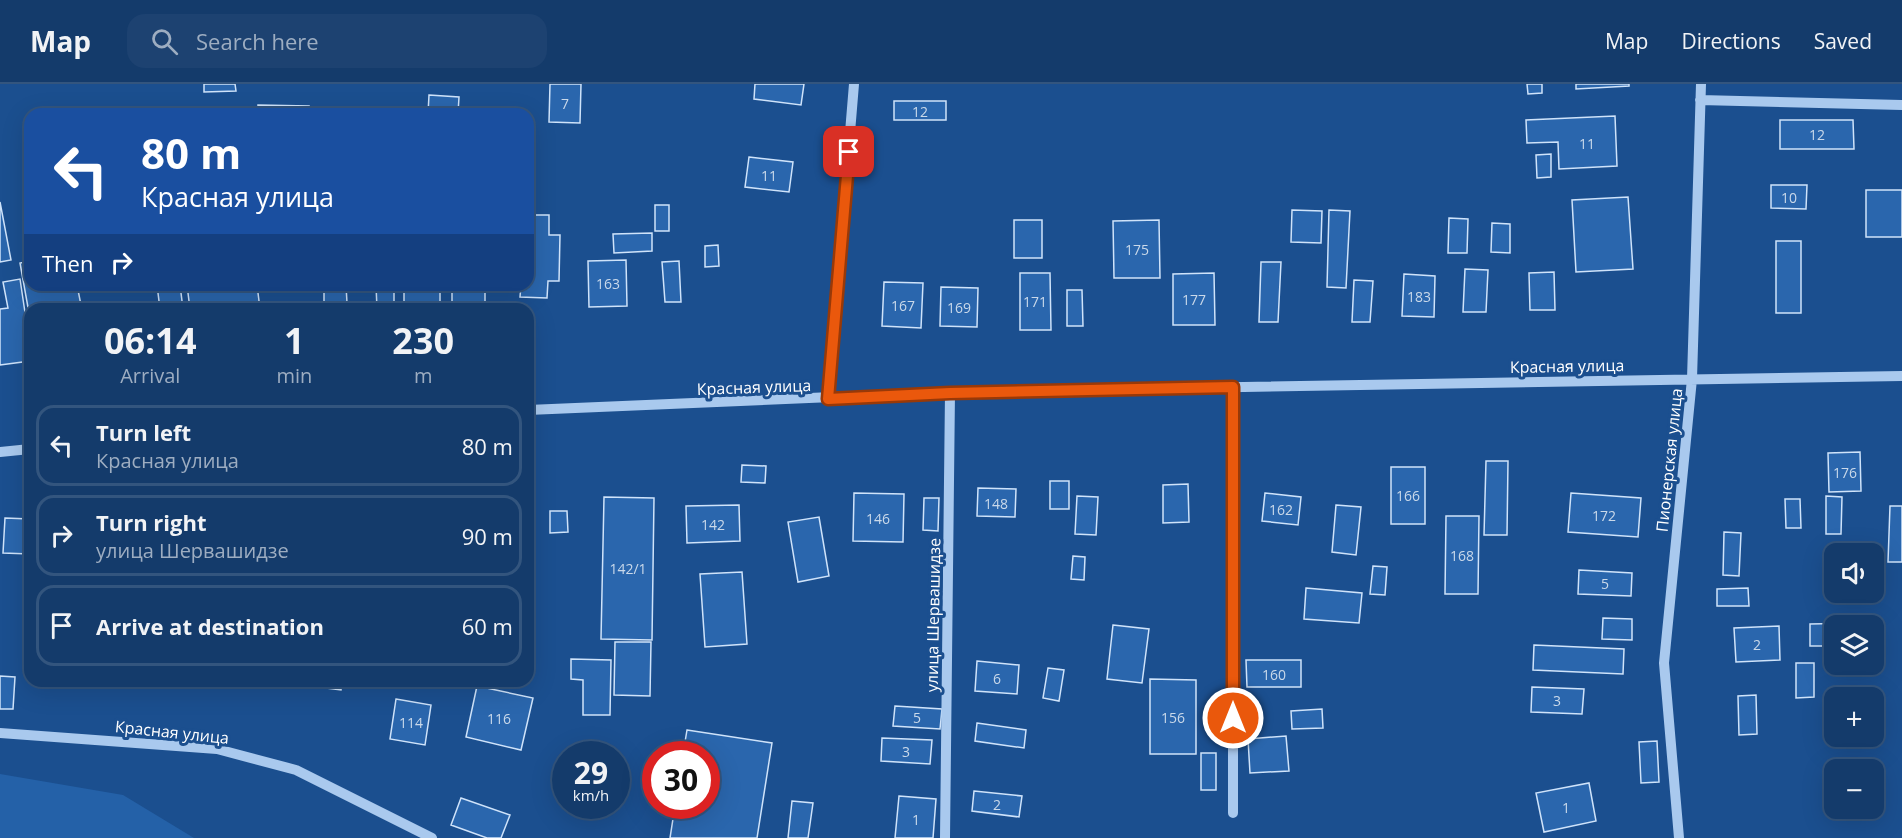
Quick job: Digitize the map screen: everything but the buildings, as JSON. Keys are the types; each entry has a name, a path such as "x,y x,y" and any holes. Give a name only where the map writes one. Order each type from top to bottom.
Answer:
{"street":[{"path":"828,399 854,84"},
{"name":"Пионерская улица","path":"1679,838 1664,663 1692,379 1701,84"},
{"path":"1700,100 1902,105"},
{"name":"Красная улица","path":"534,410 950,393 1902,376"},
{"path":"1233,387 1233,813"},
{"name":"улица Шервашидзе","path":"945,838 950,393"},
{"path":"0,452 24,450"},
{"name":"Красная улица","path":"0,733 217,748 296,770 432,838"}],"shaded area":[{"path":"0,774 123,795 194,838 0,838"}],"route":[{"path":"849,152 828,399 950,393 1233,387 1233,718"}]}
